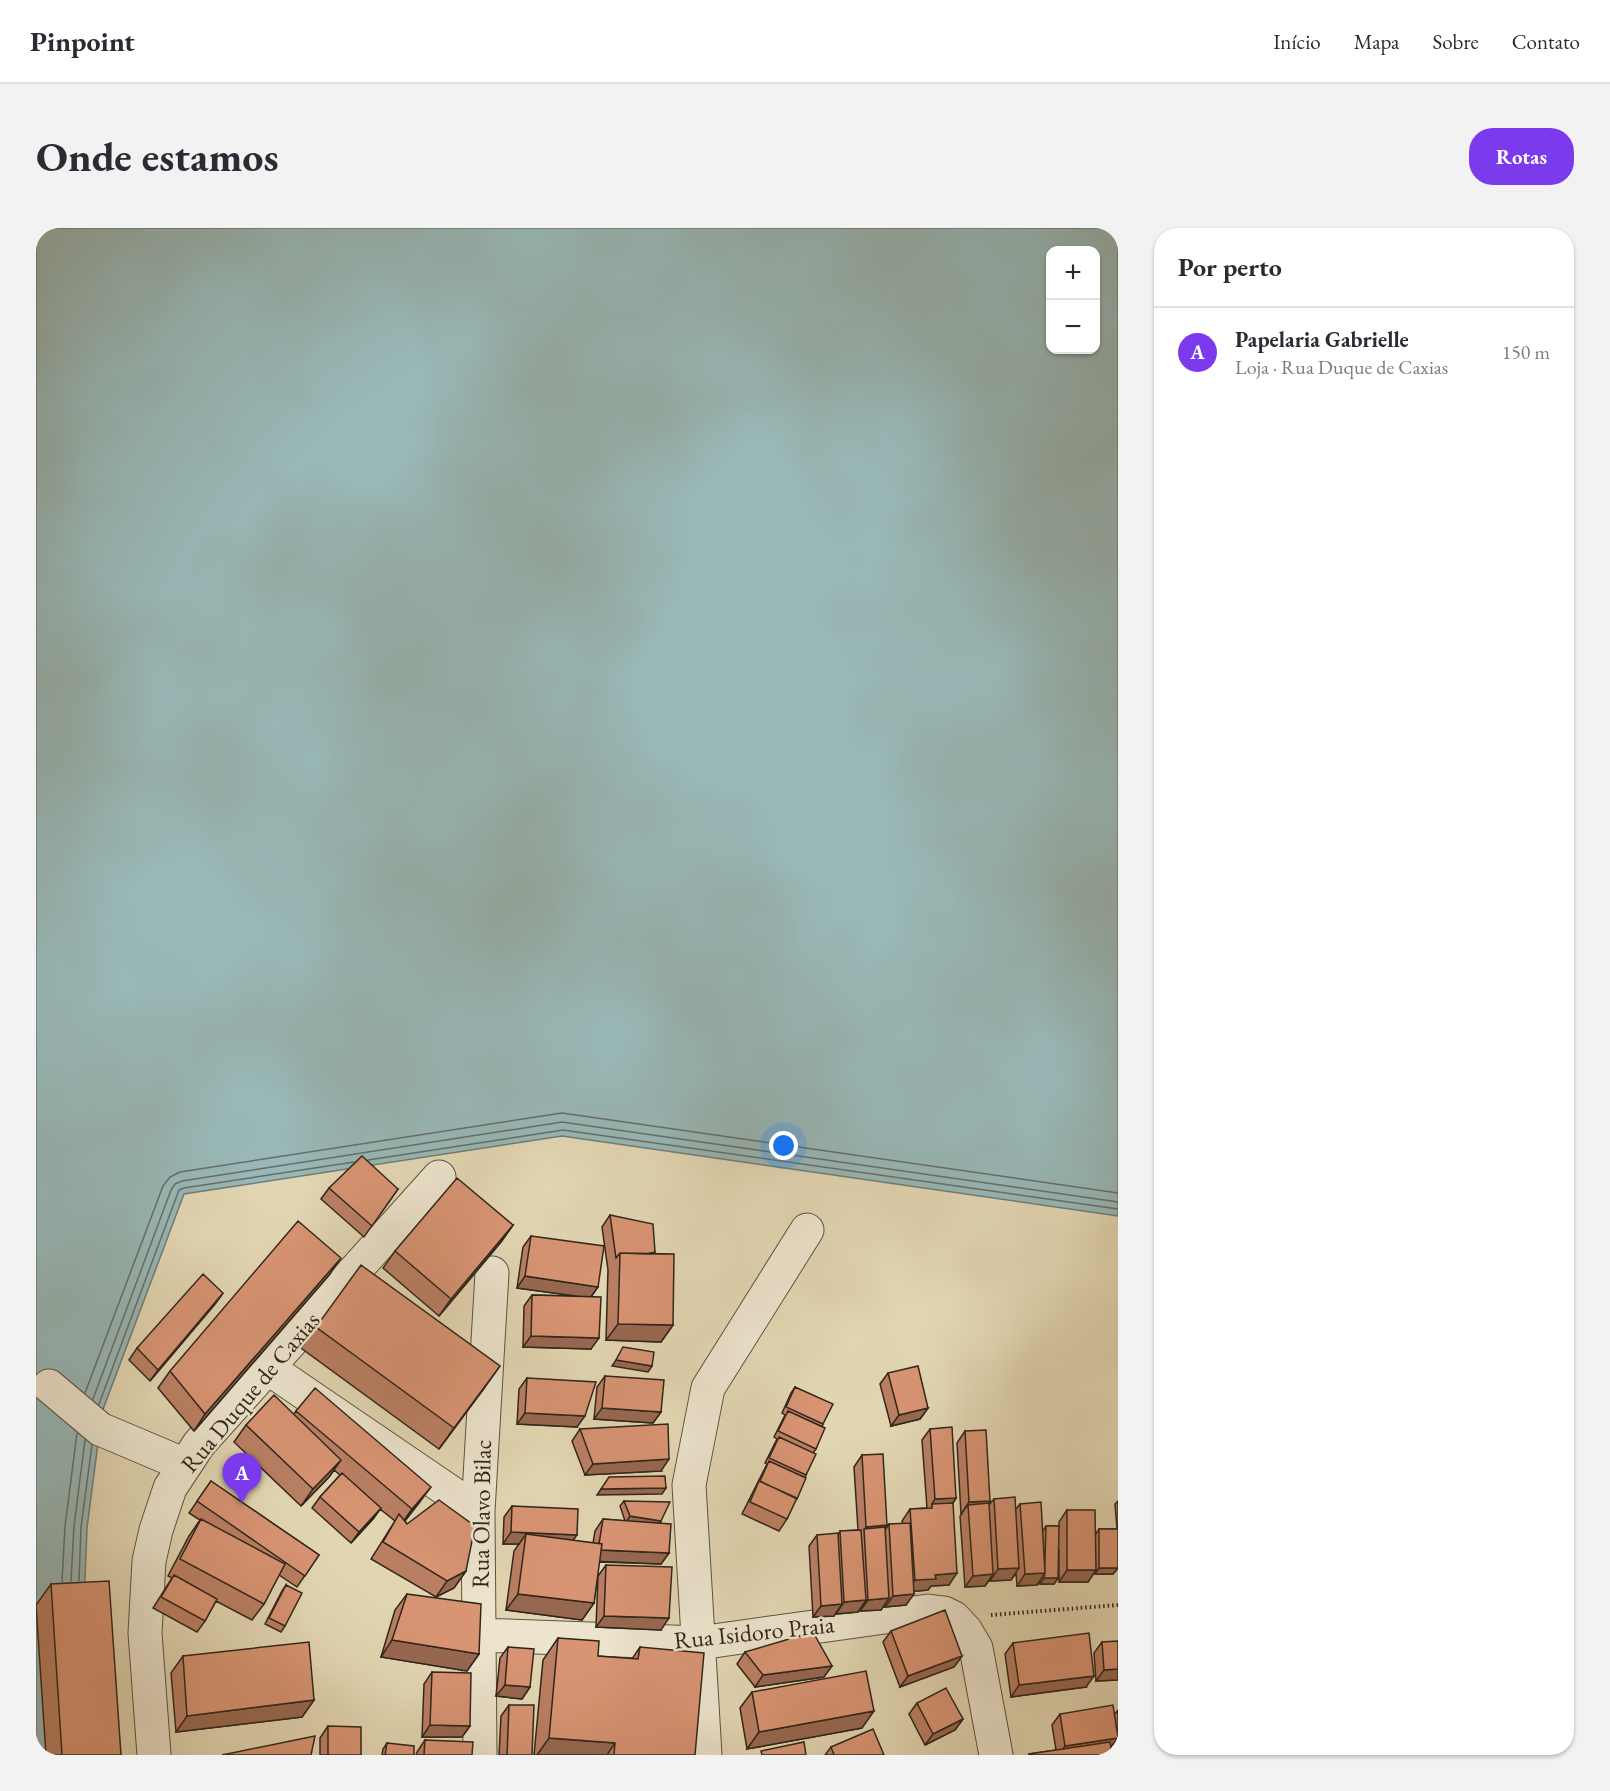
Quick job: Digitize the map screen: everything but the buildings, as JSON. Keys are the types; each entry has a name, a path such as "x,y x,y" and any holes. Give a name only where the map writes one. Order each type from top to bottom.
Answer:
{"street":[{"name":"Rua Duque de Caxias","path":"154,1755 145,1633 149,1561 156,1530 170,1488 199,1444 439,1177"},
{"path":"705,1755 689,1485 708,1388 807,1230"},
{"name":"Rua Olavo Bilac","path":"480,1755 478,1511 492,1273"},
{"path":"268,1368 478,1511"},
{"path":"50,1386 100,1429 185,1465"},
{"name":"Rua Isidoro Praia","path":"480,1635 699,1643 928,1611 944,1613 954,1618"},
{"path":"954,1618 966,1631 976,1648 996,1755"}],"path":[{"path":"954,1618 1118,1605"}],"water":[{"path":"36,228 1118,228 1118,1216 562,1136 184,1194 102,1412 87,1528 78,1755 36,1755"}],"place":[{"name":"Papelaria Gabrielle","path":"242,1503"}]}
